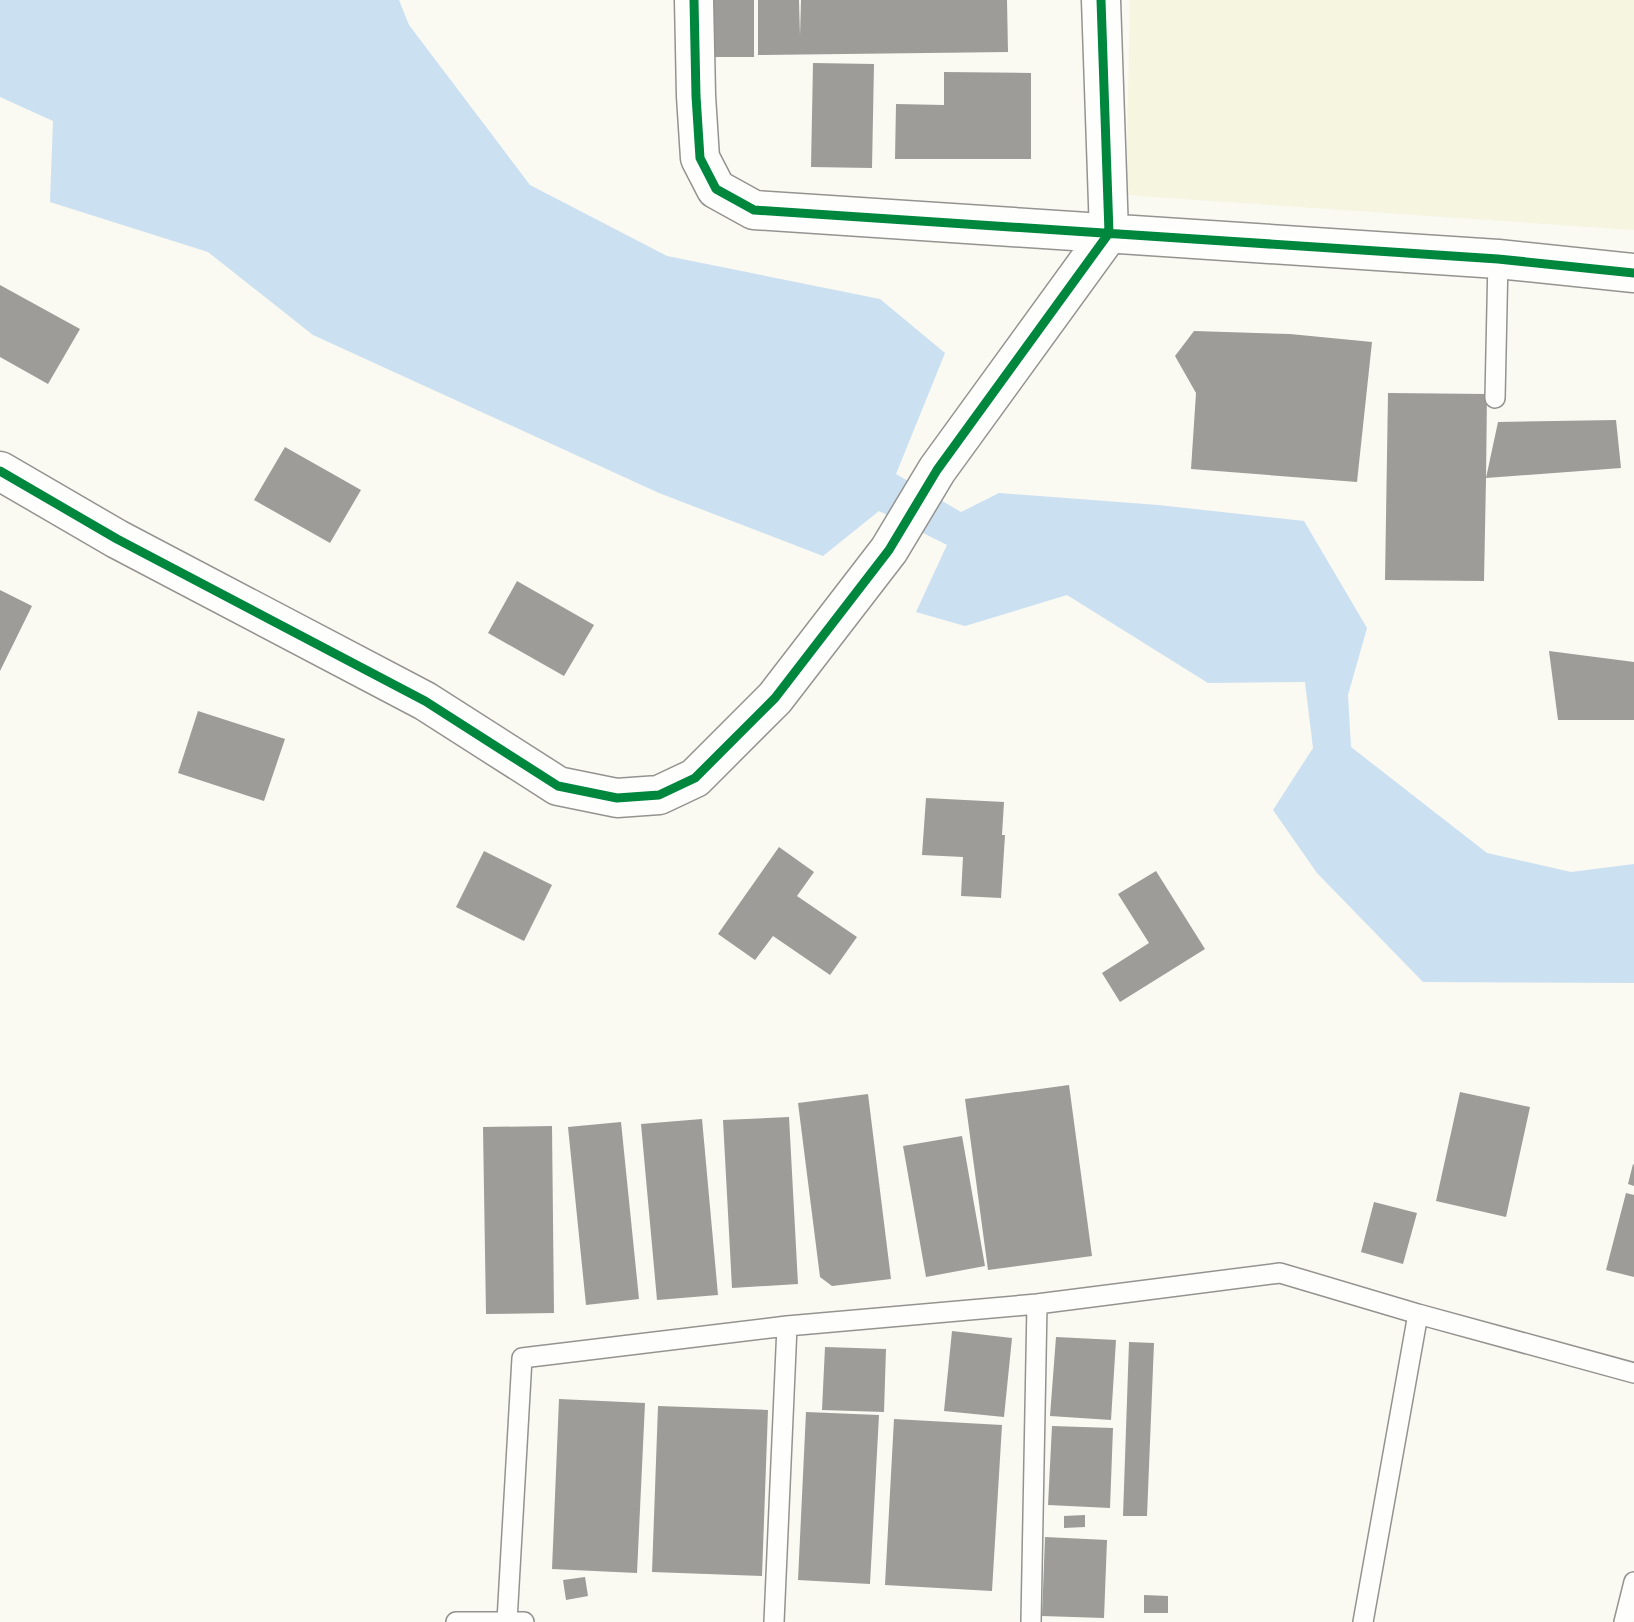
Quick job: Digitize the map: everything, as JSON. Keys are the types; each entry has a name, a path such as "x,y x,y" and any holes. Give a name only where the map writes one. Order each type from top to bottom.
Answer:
{"street":[{"path":"694,0 700,158 716,188 754,210 1498,259 1634,273"},
{"path":"0,471 117,539 425,701 558,786 617,798 659,795 695,778 775,698 889,550 937,470 1109,233 1101,0"}],"lane":[{"path":"1496,398 1498,259"},
{"path":"456,1622 516,1622 522,1358 788,1326 1037,1304 1280,1273 1634,1373"},
{"path":"1031,1622 1037,1304"},
{"path":"1363,1622 1418,1314"},
{"path":"774,1622 788,1326"},
{"path":"1624,1622 1634,1582"}],"green space":[{"path":"1130,0 1634,0 1634,230 1126,195"}],"water":[{"path":"0,0 399,0 409,25 530,185 667,256 880,299 945,353 896,474 961,512 999,493 1158,505 1304,521 1367,628 1348,695 1351,747 1487,853 1571,872 1634,864 1634,983 1423,982 1317,873 1273,810 1313,748 1305,682 1208,683 1067,595 965,626 916,612 947,545 879,511 823,556 659,493 313,335 208,252 50,202 53,121 0,97"}],"building":[{"path":"701,0 754,0 754,57 701,57"},
{"path":"758,0 799,0 800,36 801,0 1007,0 1008,52 758,55"},
{"path":"813,63 874,64 872,168 811,167"},
{"path":"944,72 1031,73 1031,159 895,159 896,104 944,105"},
{"path":"0,285 80,329 48,384 0,357"},
{"path":"1194,331 1290,334 1372,342 1357,482 1191,469 1196,393 1175,356"},
{"path":"1388,393 1487,394 1484,581 1385,580"},
{"path":"1616,420 1621,468 1486,478 1498,422"},
{"path":"285,447 361,490 330,543 254,500"},
{"path":"517,581 594,625 564,676 488,633"},
{"path":"0,590 32,606 0,671"},
{"path":"1549,651 1634,662 1634,720 1558,720"},
{"path":"198,711 285,739 264,801 178,773"},
{"path":"926,798 1004,802 1001,898 961,896 963,857 922,855"},
{"path":"779,847 814,872 797,896 857,937 830,975 773,936 755,960 718,934"},
{"path":"484,851 552,885 524,941 456,907"},
{"path":"1156,871 1205,949 1120,1002 1102,973 1149,943 1118,894"},
{"path":"1069,1085 1092,1256 988,1270 965,1099"},
{"path":"1460,1092 1530,1107 1506,1217 1436,1201"},
{"path":"868,1094 891,1279 832,1286 820,1277 798,1103"},
{"path":"789,1117 798,1284 732,1288 723,1120"},
{"path":"702,1119 718,1295 657,1300 641,1124"},
{"path":"621,1122 639,1299 586,1305 568,1127"},
{"path":"552,1126 554,1313 486,1314 483,1127"},
{"path":"962,1136 985,1266 926,1277 903,1146"},
{"path":"1634,1165 1634,1186 1628,1184"},
{"path":"1626,1193 1634,1195 1634,1277 1606,1270"},
{"path":"1374,1202 1417,1213 1403,1264 1361,1252"},
{"path":"952,1331 1012,1338 1004,1417 944,1411"},
{"path":"1056,1337 1116,1340 1111,1420 1050,1416"},
{"path":"1129,1342 1154,1343 1147,1516 1123,1516"},
{"path":"825,1347 886,1349 884,1412 822,1410"},
{"path":"559,1399 645,1403 637,1573 552,1569"},
{"path":"658,1406 768,1410 762,1576 652,1572"},
{"path":"806,1412 879,1415 870,1584 798,1580"},
{"path":"894,1419 1002,1425 992,1591 885,1585"},
{"path":"1052,1426 1113,1428 1110,1508 1048,1505"},
{"path":"1085,1515 1085,1527 1064,1528 1064,1516"},
{"path":"1045,1537 1107,1540 1104,1618 1042,1616"},
{"path":"585,1577 588,1596 566,1600 563,1580"},
{"path":"1144,1595 1168,1596 1168,1613 1144,1613"}],"cycle path":[{"path":"694,0 700,158 716,189 754,210 1498,259 1634,273"},
{"path":"0,471 117,539 425,701 558,786 617,798 659,795 695,778 775,698 889,550 937,470 1109,233 1101,0"}]}
